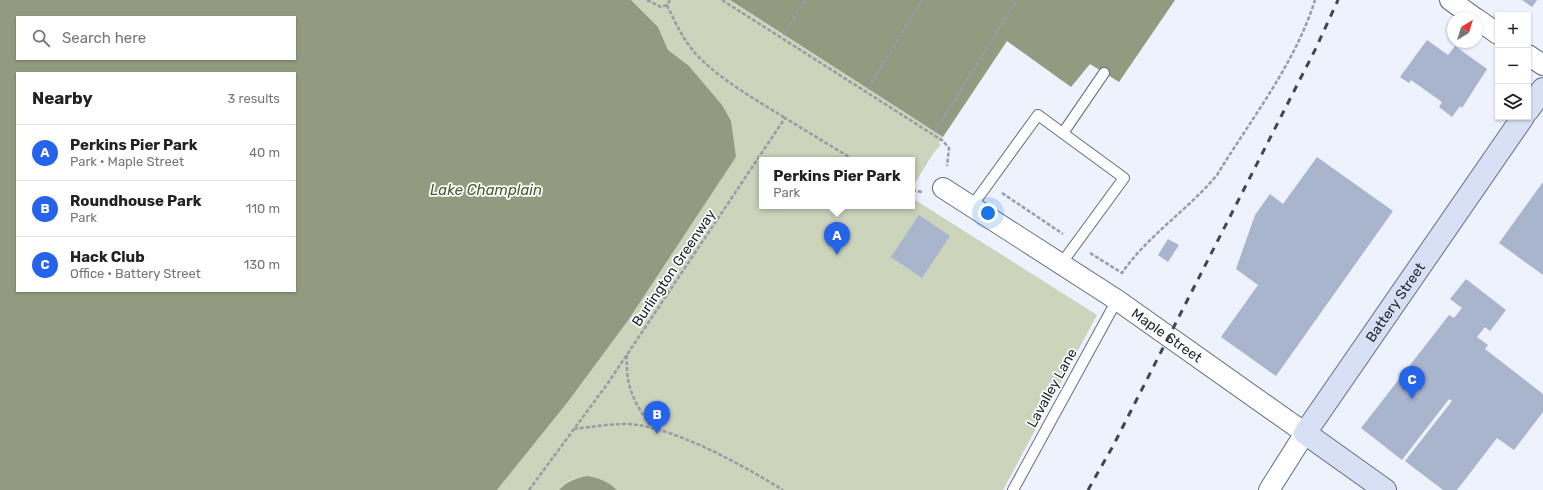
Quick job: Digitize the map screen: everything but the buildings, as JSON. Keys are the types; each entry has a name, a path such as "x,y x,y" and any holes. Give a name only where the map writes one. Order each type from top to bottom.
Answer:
{"street":[{"path":"1450,0 1466,12"},
{"path":"1483,24 1495,32"},
{"path":"1531,57 1543,65"},
{"path":"1531,106 1543,88"},
{"name":"Battery Street","path":"1269,490 1305,433 1521,120"},
{"name":"Maple Street","path":"944,188 1117,300 1385,490"}],"lane":[{"path":"1063,133 1104,73"},
{"path":"972,206 1038,115 1124,178 1061,264"},
{"name":"Lavalley Lane","path":"1013,490 1117,300"}],"path":[{"path":"647,0 661,7 667,5 670,0"},
{"path":"722,0 943,141 949,148 944,188"},
{"path":"784,35 805,0"},
{"path":"868,89 922,0"},
{"path":"935,132 1016,0"},
{"path":"667,5 678,29 695,53 746,94 849,157"},
{"name":"Burlington Greenway","path":"529,490 627,355 785,118"},
{"path":"627,355 626,373 635,404 654,429"},
{"path":"573,429 637,425 668,433 754,472 783,490"}],"shaded area":[{"path":"631,0 730,0 943,137 939,143 941,145 934,152 915,183 915,157 759,157 759,209 915,209 915,200 1097,315 1003,490 617,490 611,485 596,478 580,477 565,484 559,490 497,490 567,403 627,322 736,157 688,65 668,50 658,27"}],"water":[{"name":"Lake Champlain","path":"0,0 631,0 658,27 668,50 688,65 722,105 731,121 736,157 627,322 567,403 497,490 0,490"},
{"path":"730,0 1175,0 1119,82 1090,64 1071,87 1007,41 943,137"},
{"path":"587,476 603,480 617,490 559,490 572,480"}],"railway":[{"path":"1088,490 1113,446 1316,48 1338,0"}],"place":[{"name":"Perkins Pier Park","path":"837,255"},
{"name":"Hack Club","path":"1412,399"},
{"name":"Roundhouse Park","path":"657,434"}]}
